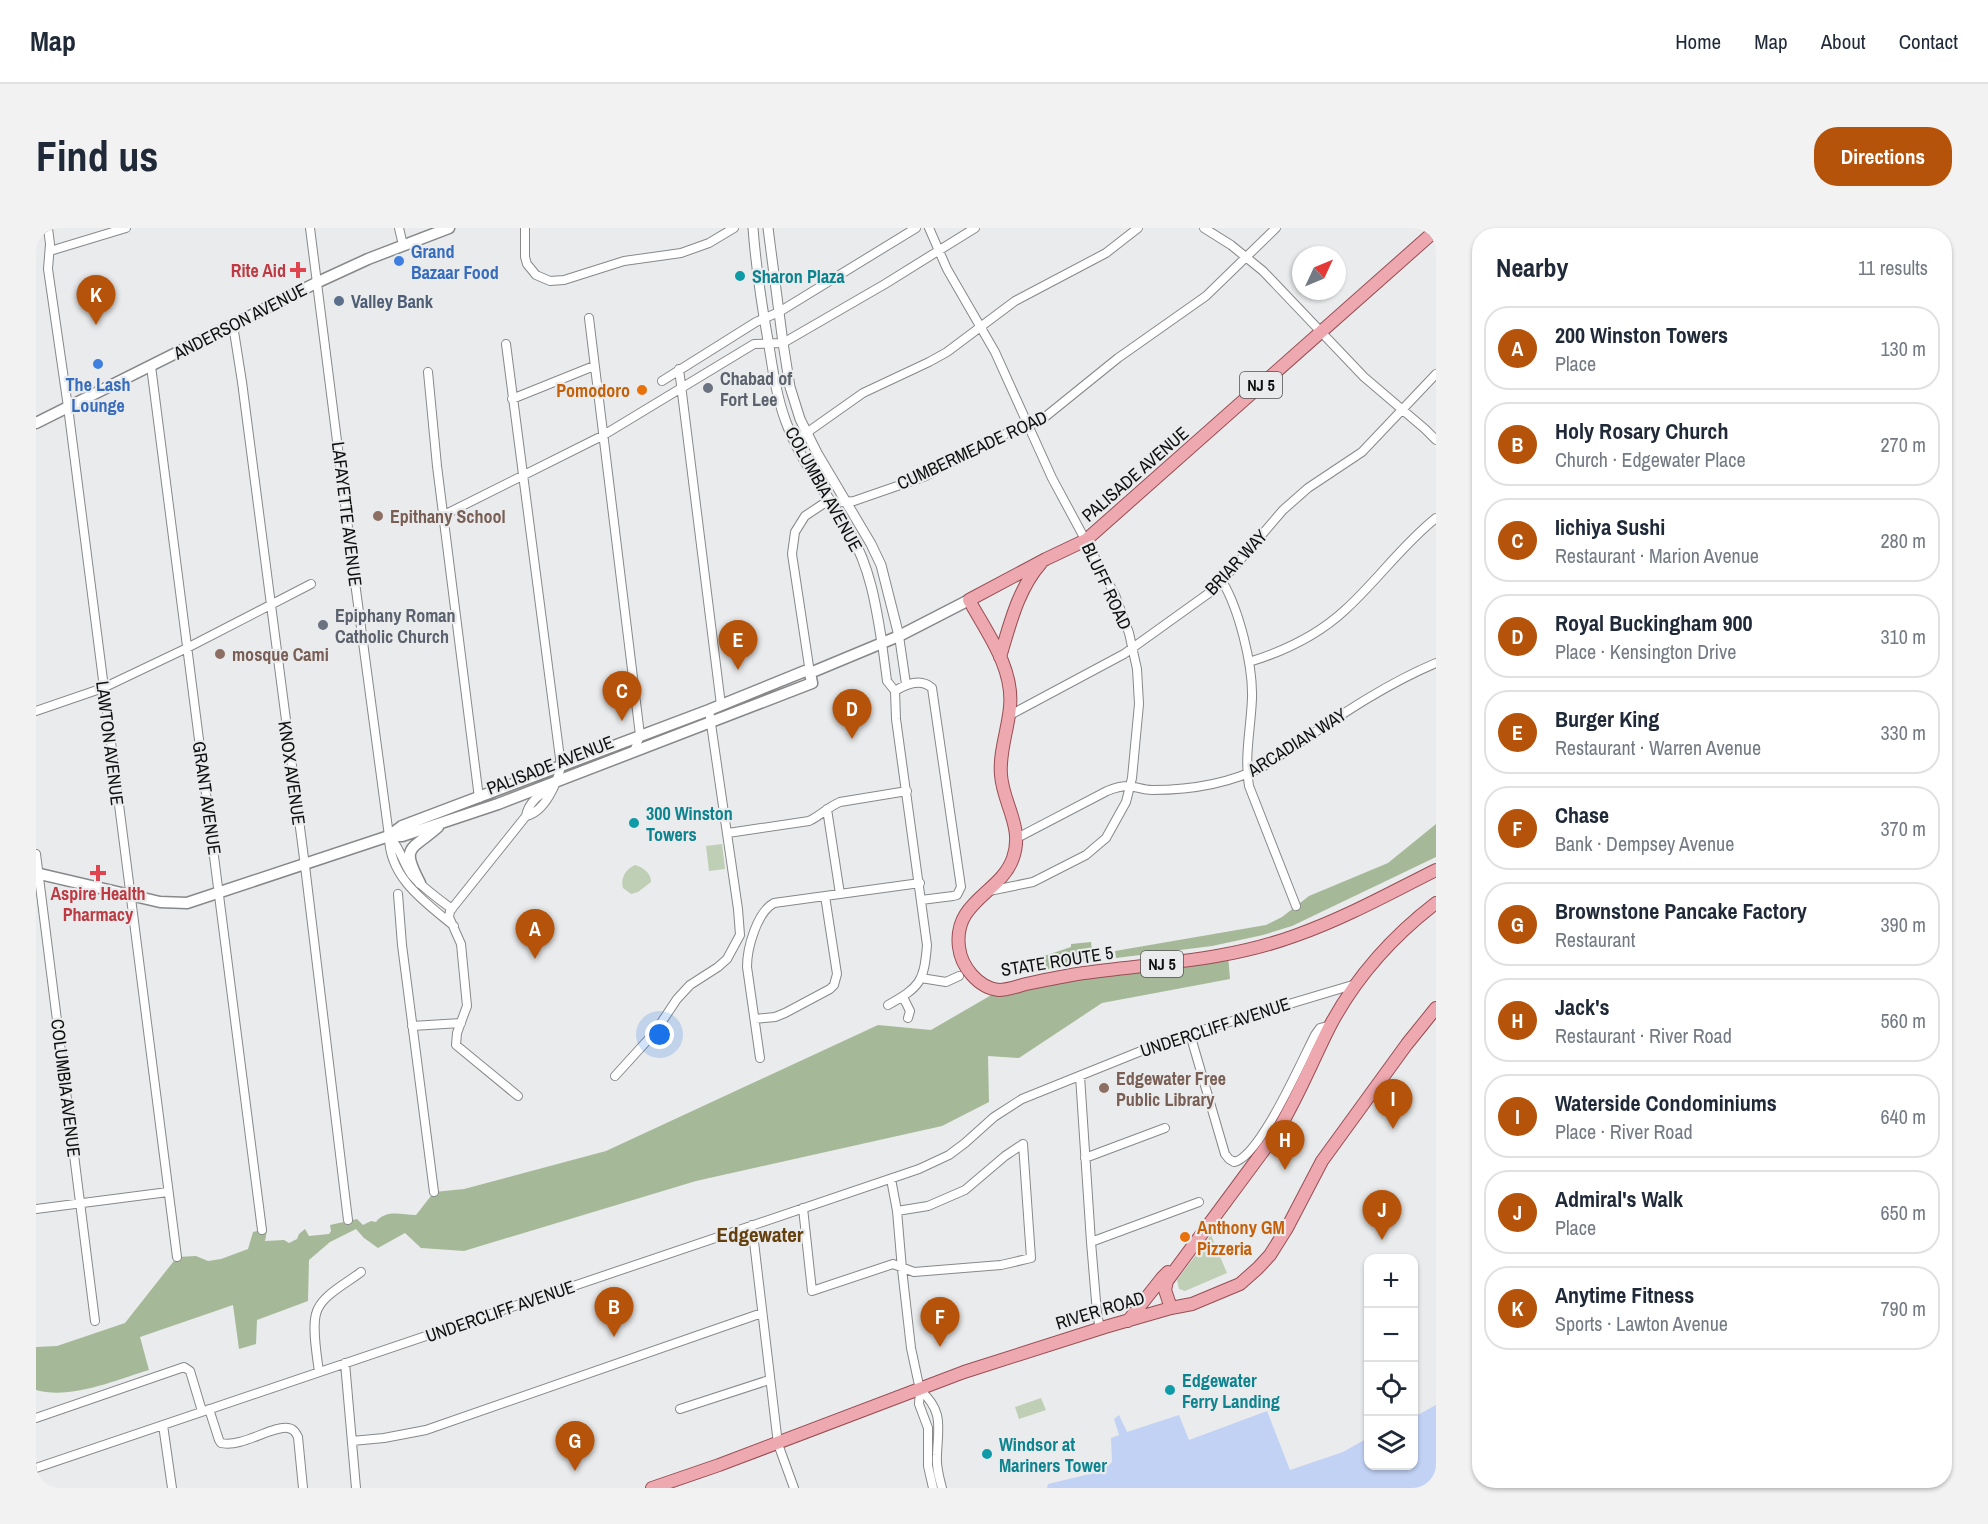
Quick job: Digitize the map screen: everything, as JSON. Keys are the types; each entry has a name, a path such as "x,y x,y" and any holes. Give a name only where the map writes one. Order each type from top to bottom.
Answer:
{"main road":[{"name":"ANDERSON AVENUE","path":"36,423 318,282 403,245 449,228"},
{"name":"PALISADE AVENUE","path":"37,873 130,896 175,904 188,903 389,836 402,826 722,705 805,671 810,673 899,636 1086,540 1436,230"},
{"name":"NJ 5","path":"1000,657 1012,617 1028,581 1046,559"},
{"name":"STATE ROUTE 5","path":"969,600 1000,657 1009,681 1010,715 1001,775 1015,821 1017,838 1016,849 1008,868 1001,878 969,908 959,934 961,957 971,974 979,981 1000,990 1084,973 1204,959 1273,944 1322,926 1436,870"},
{"name":"PALISADE AVENUE","path":"389,836 402,836 447,822 558,782 812,683 810,673"},
{"path":"420,882 410,863 411,848 447,822 456,812 476,805 478,798"},
{"path":"1171,1308 1165,1290 1167,1281 1275,1135 1331,1024 1356,984 1400,933 1436,903"},
{"name":"RIVER ROAD","path":"652,1488 778,1444 964,1372 1100,1329 1199,1302 1240,1284 1267,1258 1287,1228 1322,1161 1436,1008"},
{"path":"1128,1321 1162,1278 1178,1264"}],"street":[{"name":"LAWTON AVENUE","path":"48,228 50,251 48,269 68,407 177,1257"},
{"path":"50,251 126,228"},
{"name":"LAFAYETTE AVENUE","path":"310,228 389,849 405,882 454,926"},
{"path":"399,228 403,245"},
{"path":"525,228 525,257 530,270 543,279 559,281 624,261 684,252 709,243 734,228"},
{"name":"COLUMBIA AVENUE","path":"753,228 768,344 780,402 801,456 850,533 868,574 882,643"},
{"name":"COLUMBIA AVENUE","path":"768,228 790,387 806,434 861,524 880,565 899,636"},
{"path":"662,381 916,228"},
{"name":"BLUFF ROAD","path":"929,228 947,269 1002,366 1052,478 1115,595 1123,614 1137,669 1138,704 1131,786 1120,816 1106,838 1086,855 1033,882 985,892"},
{"path":"444,515 602,436 754,344 783,343 975,228"},
{"path":"795,441 856,397 947,352 1015,301 1106,253 1138,228"},
{"path":"1204,228 1263,271 1364,377 1436,440"},
{"name":"CUMBERMEADE ROAD","path":"810,673 792,544 795,532 805,516 823,504 854,501 926,476 982,444 1054,411 1118,358 1206,296 1276,228"},
{"path":"589,318 640,735 634,752"},
{"name":"KNOX AVENUE","path":"233,326 348,1220"},
{"path":"506,344 561,766 558,782 538,795 527,810 526,816 452,909 449,917 461,944 467,1006 455,1041 456,1045 518,1096"},
{"name":"GRANT AVENUE","path":"151,366 262,1230"},
{"path":"512,399 594,366"},
{"path":"679,369 722,705"},
{"path":"428,372 478,798"},
{"name":"BRIAR WAY","path":"1010,715 1133,648 1211,592 1295,498 1362,452 1436,374"},
{"path":"1249,662 1292,646 1329,624 1355,601 1412,539 1436,518"},
{"path":"1222,581 1230,594 1249,662 1252,697 1247,775 1251,792 1296,906"},
{"path":"36,711 103,688 311,584"},
{"path":"899,636 906,684"},
{"path":"882,643 887,681 895,691 896,719 927,945 925,967 916,987 888,1005"},
{"name":"ARCADIAN WAY","path":"1017,838 1107,791 1131,786 1144,790 1206,786 1247,775 1372,694 1396,680 1436,663"},
{"path":"895,691 906,684 924,683 928,684 933,692 961,887 957,895 921,900"},
{"path":"615,1076 655,1032 677,999 690,985 727,959 740,935 728,833 709,710"},
{"path":"728,833 809,821 840,802 907,791"},
{"path":"827,809 840,894"},
{"path":"389,836 398,846 409,871 452,909"},
{"name":"COLUMBIA AVENUE","path":"36,854 95,1321"},
{"path":"760,1058 747,967 747,952 759,920 768,906 774,903 920,883"},
{"path":"398,894 402,945 434,1192"},
{"path":"755,1019 775,1017 834,985 837,974 825,896"},
{"path":"921,978 946,982 959,976"},
{"name":"UNDERCLIFF AVENUE","path":"36,1468 919,1169 949,1155 994,1117 1015,1103 1150,1046 1356,984"},
{"path":"903,997 910,1011 908,1018"},
{"path":"412,1026 461,1023"},
{"path":"1190,1034 1225,1154 1231,1161 1237,1161 1243,1158 1276,1113 1315,1035 1320,1028 1331,1024"},
{"path":"1080,1076 1091,1242 1100,1329"},
{"path":"1085,1158 1165,1128"},
{"path":"803,1208 812,1291 893,1264 914,1272 1001,1265 1031,1258 1023,1144 965,1190 928,1206 897,1211"},
{"path":"891,1179 897,1211 911,1348 920,1390 919,1404 928,1428 928,1466 933,1488"},
{"path":"36,1209 168,1192"},
{"path":"1091,1242 1199,1202"},
{"path":"752,1225 778,1444 794,1488"},
{"path":"319,1372 316,1312 328,1297 361,1272"},
{"path":"352,1441 426,1430 762,1313"},
{"path":"345,1363 356,1488"},
{"path":"36,1418 184,1367 190,1371 219,1440 226,1445 285,1427 295,1431 298,1437 303,1488"},
{"path":"680,1409 769,1380"},
{"path":"920,1390 931,1399 937,1417 939,1435 937,1456 942,1488"},
{"path":"163,1425 172,1488"}],"green space":[{"path":"1436,824 1436,857 1292,926 1212,946 1116,958 1115,951 1266,925 1282,917 1309,896 1388,863"},
{"path":"722,844 725,869 709,871 706,846"},
{"path":"635,865 646,871 651,882 638,892 631,894 623,888 622,881 626,871"},
{"path":"1091,942 1093,960 1065,964 1038,972 1035,959 1071,947 1071,944"},
{"path":"1228,955 1230,979 1102,1003 1019,1058 988,1056 989,1102 942,1126 696,1181 464,1251 421,1248 405,1233 378,1248 356,1229 330,1242 309,1260 308,1301 257,1320 256,1344 239,1349 233,1305 140,1337 149,1370 78,1391 36,1390 36,1347 57,1346 125,1323 177,1257 196,1256 208,1261 221,1259 248,1249 253,1232 262,1230 267,1231 265,1241 284,1240 289,1243 297,1239 305,1229 309,1236 329,1234 330,1225 357,1219 363,1225 371,1221 376,1222 389,1214 416,1215 434,1192 464,1189 606,1151 878,1025 931,1030 1000,990"},
{"path":"1211,1235 1227,1273 1185,1291 1179,1289 1177,1280"},
{"path":"1041,1398 1046,1410 1019,1419 1015,1407"}],"water":[{"path":"1436,1405 1436,1488 1047,1488 1048,1484 1102,1471 1112,1462 1111,1438 1119,1435 1114,1419 1119,1415 1127,1432 1179,1415 1189,1440 1267,1411 1290,1470 1343,1452 1364,1440 1364,1470 1418,1470 1418,1415"}],"place":[{"name":"Grand Bazaar Food","path":"399,261"},
{"name":"Rite Aid","path":"298,270"},
{"name":"Sharon Plaza","path":"740,276"},
{"name":"Valley Bank","path":"339,301"},
{"name":"Anytime Fitness","path":"96,325"},
{"name":"The Lash Lounge","path":"98,364"},
{"name":"Chabad of Fort Lee","path":"708,388"},
{"name":"Pomodoro","path":"642,390"},
{"name":"Epithany School","path":"378,516"},
{"name":"Epiphany Roman Catholic Church","path":"323,625"},
{"name":"mosque Cami","path":"220,654"},
{"name":"Burger King","path":"738,670"},
{"name":"Iichiya Sushi","path":"622,721"},
{"name":"Royal Buckingham 900","path":"852,739"},
{"name":"300 Winston Towers","path":"634,823"},
{"name":"Aspire Health Pharmacy","path":"98,873"},
{"name":"200 Winston Towers","path":"535,959"},
{"name":"Edgewater Free Public Library","path":"1104,1088"},
{"name":"Waterside Condominiums","path":"1393,1129"},
{"name":"Jack's","path":"1285,1170"},
{"name":"Anthony GM Pizzeria","path":"1185,1237"},
{"name":"Admiral's Walk","path":"1382,1240"},
{"name":"Holy Rosary Church","path":"614,1337"},
{"name":"Chase","path":"940,1347"},
{"name":"Edgewater Ferry Landing","path":"1170,1390"},
{"name":"Windsor at Mariners Tower","path":"987,1454"},
{"name":"Brownstone Pancake Factory","path":"575,1471"}],"district":[{"name":"Edgewater","path":"760,1234"}]}
